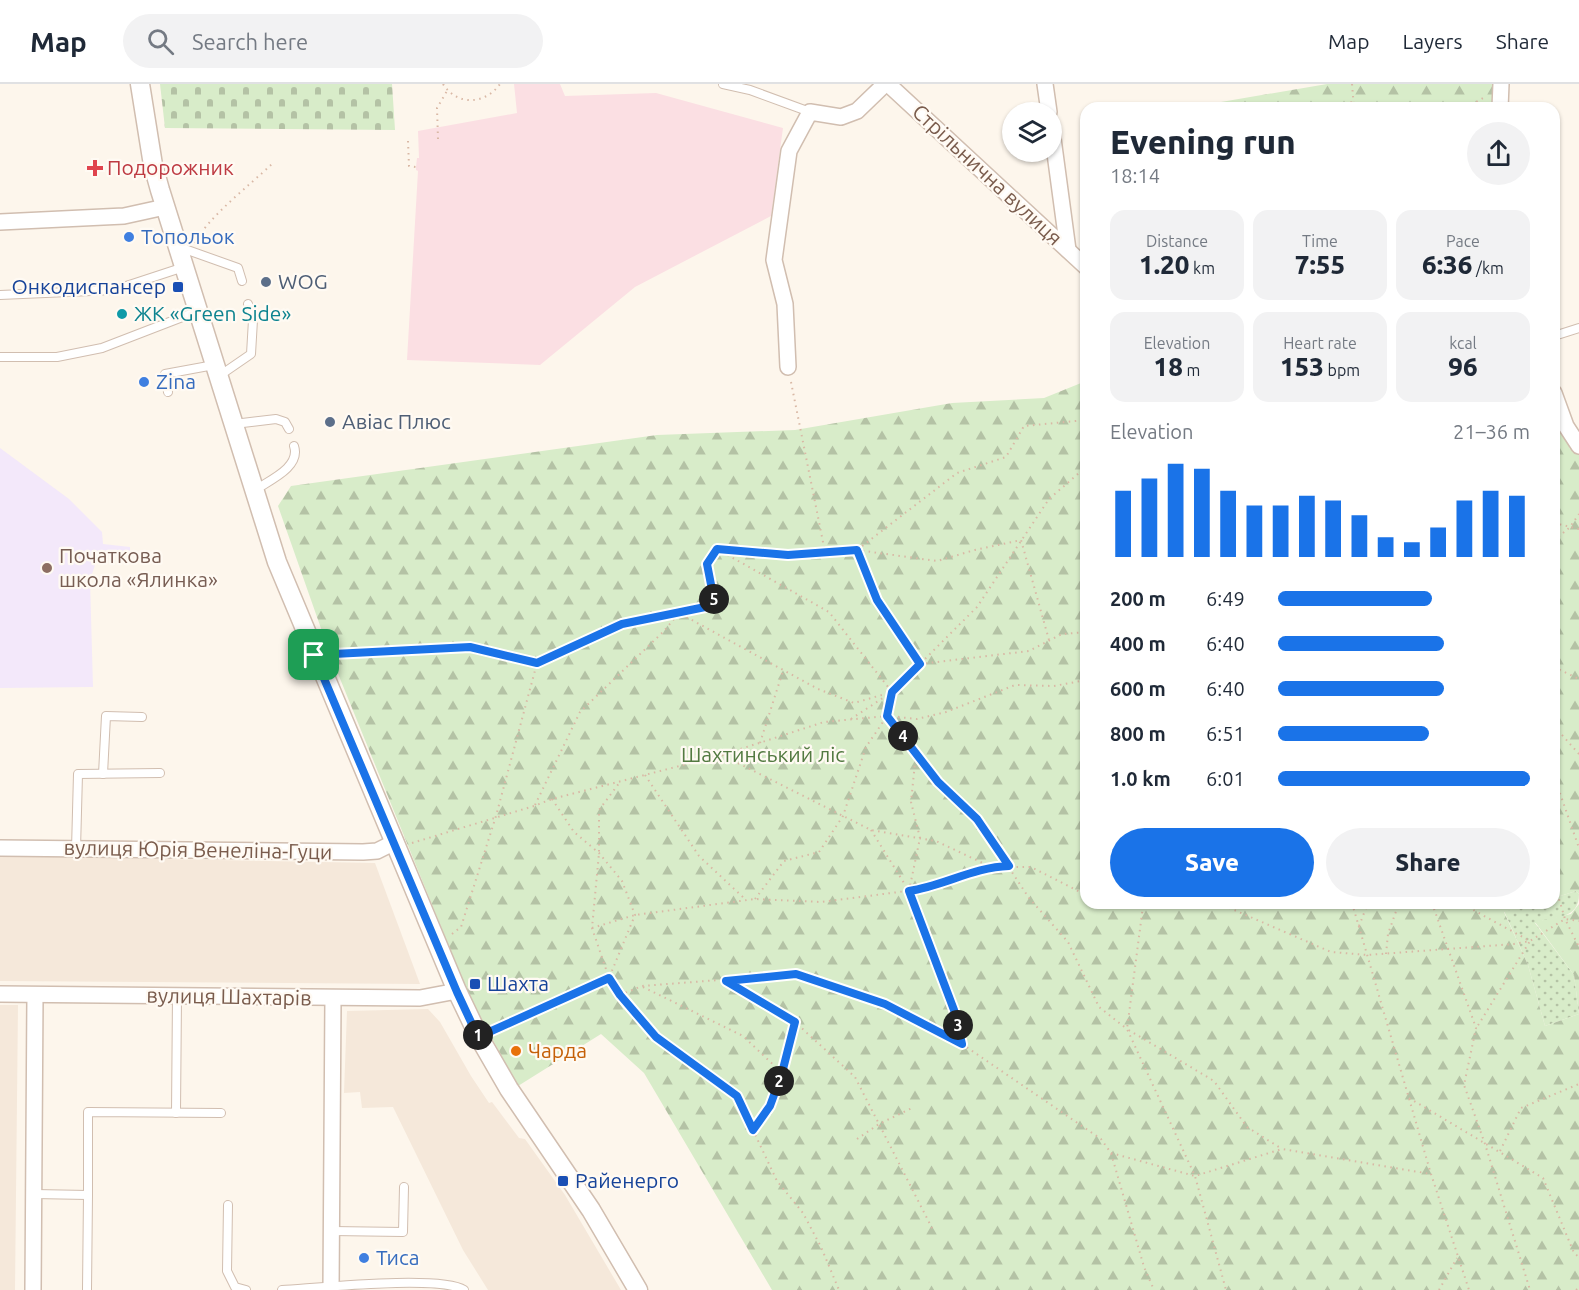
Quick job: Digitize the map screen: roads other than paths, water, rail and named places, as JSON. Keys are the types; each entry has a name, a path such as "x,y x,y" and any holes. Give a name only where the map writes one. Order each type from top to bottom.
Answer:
{"street":[{"path":"140,84 153,165 165,207 185,255 199,311 277,562 314,655 401,843 438,946 478,1037 508,1089 591,1210 638,1290"},
{"path":"788,367 785,304 774,260 789,151 810,112 841,117 857,111 886,84"},
{"name":"Стрільнична вулиця","path":"886,84 1080,261"},
{"path":"1045,84 1048,102"},
{"path":"1056,162 1068,250"},
{"path":"0,222 124,216 165,207"},
{"path":"1560,406 1577,441"},
{"name":"вулиця Юрія Венеліна-Гуци","path":"0,848 363,852 377,851 401,843"},
{"name":"вулиця Шахтарів","path":"0,994 420,998 457,992"},
{"path":"33,1290 35,995"},
{"path":"331,1289 333,998"}],"lane":[{"path":"723,84 750,90 810,112"},
{"path":"0,296 114,290 185,255 238,268 242,281"},
{"path":"168,392 165,374 218,370 251,354 253,320 248,304"},
{"path":"0,357 57,357 102,348 199,311"},
{"path":"1560,334 1579,328"},
{"path":"234,424 276,419 285,422 289,429"},
{"path":"254,490 286,469 294,460 296,451 294,446"},
{"path":"103,774 106,716 142,717"},
{"path":"76,849 78,774 160,773"},
{"path":"176,1113 177,996"},
{"path":"87,1290 88,1112 221,1113"},
{"path":"332,1231 403,1232 404,1187"},
{"path":"34,1194 87,1195"},
{"path":"228,1205 227,1271 235,1287 246,1290"},
{"path":"282,1290 443,1283 464,1290"}],"place":[{"name":"Подорожник","path":"95,168"},
{"name":"Топольок","path":"129,237"},
{"name":"WOG","path":"266,282"},
{"name":"Онкодиспансер","path":"178,287"},
{"name":"ЖК «Green Side»","path":"122,314"},
{"name":"Zina","path":"144,382"},
{"name":"Авіас Плюс","path":"330,422"},
{"name":"Початкова школа «Ялинка»","path":"47,568"},
{"name":"Шахта","path":"475,984"},
{"name":"Чарда","path":"516,1051"},
{"name":"Райенерго","path":"563,1181"},
{"name":"Тиса","path":"364,1258"}],"park label":[{"name":"Шахтинський ліс","path":"763,755"}]}
